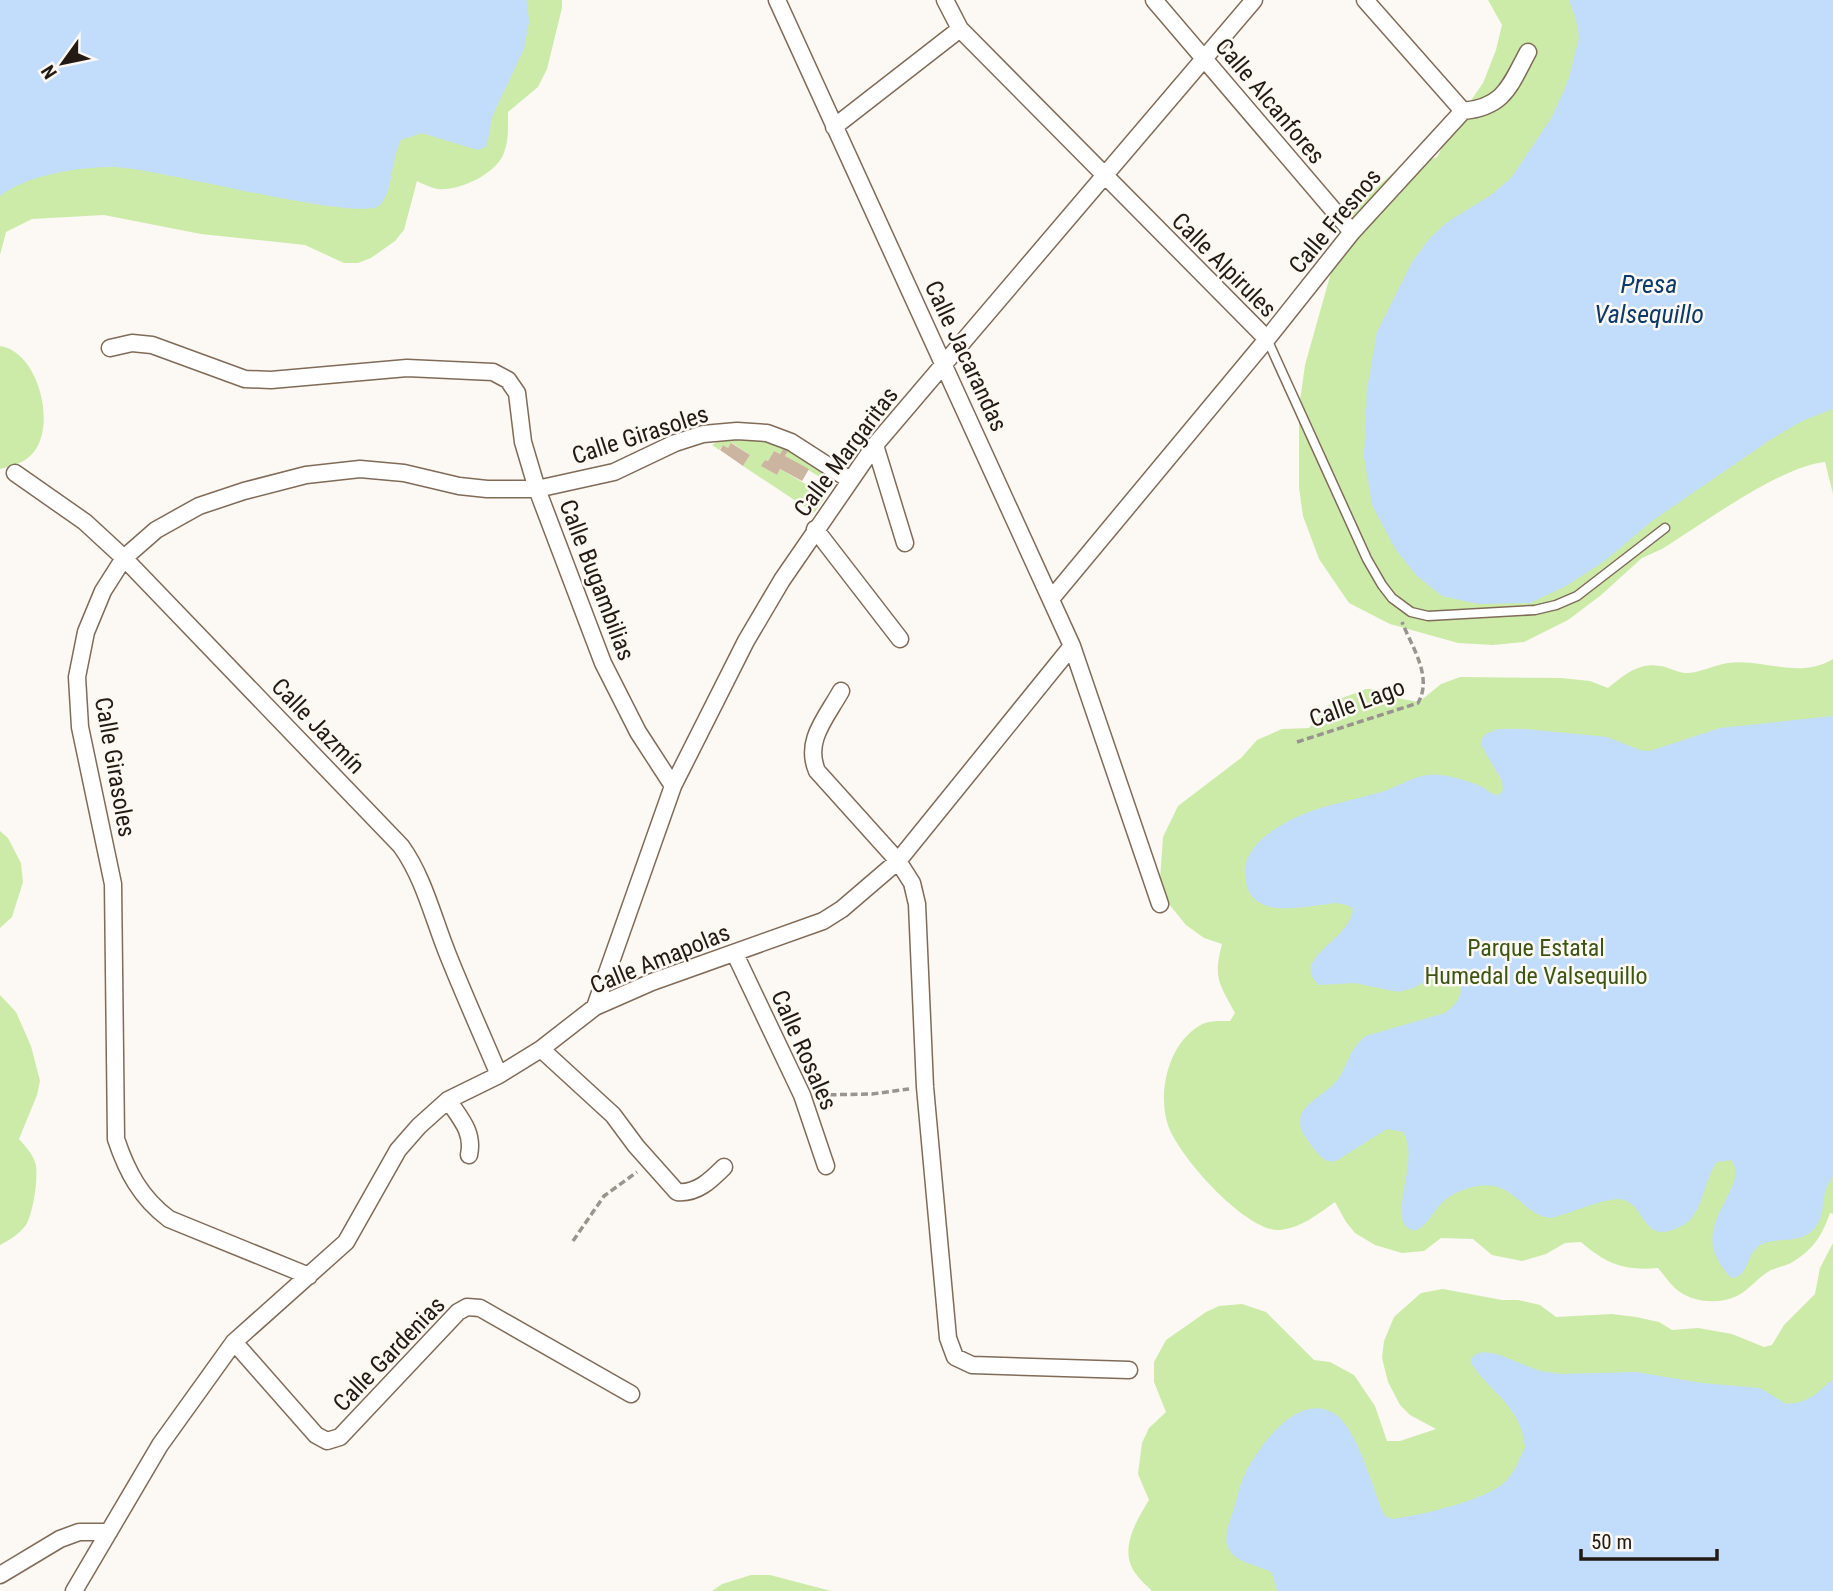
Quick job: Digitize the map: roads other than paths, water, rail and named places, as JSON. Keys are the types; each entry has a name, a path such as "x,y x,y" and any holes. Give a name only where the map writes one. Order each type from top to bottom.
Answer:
{"street":[{"name":"Calle Jacarandas","path":"778,0 1072,646 1160,904"},
{"name":"Calle Alpirules","path":"944,0 960,29 1266,339"},
{"name":"Calle Alcanfores","path":"1154,0 1352,232"},
{"name":"Calle Margaritas","path":"595,1007 673,786 746,641 815,529 875,445 1254,0"},
{"path":"1365,0 1464,111 1484,109 1497,101 1511,84 1528,52"},
{"path":"834,127 960,29"},
{"name":"Calle Fresnos","path":"1051,599 1352,232 1464,111"},
{"name":"Calle Bugambilias","path":"110,348 132,343 152,345 244,379 271,380 407,369 494,372 508,380 517,393 523,442 537,489 603,663 638,732 673,786"},
{"name":"Calle Girasoles","path":"309,1276 169,1219 153,1206 135,1185 116,1139 113,884 80,727 77,677 86,632 103,591 124,558 156,530 199,506 306,475 360,469 404,473 459,486 537,489 614,472 675,443 703,434 737,431 767,433 791,442 850,480"},
{"path":"875,445 905,543"},
{"name":"Calle Jazmín","path":"15,473 85,522 124,558 401,846 416,871 447,954 499,1075"},
{"path":"815,529 900,639"},
{"name":"Calle Amapolas","path":"74,1591 160,1445 234,1342 346,1242 398,1150 419,1126 448,1100 499,1075 541,1049 595,1007 652,982 823,920 842,909 898,861 1072,646"},
{"path":"841,691 813,743 811,757 817,771 898,861 912,883 916,904 925,1087 948,1338 955,1357 972,1365 1129,1370"},
{"name":"Calle Rosales","path":"735,954 803,1095 826,1166"},
{"path":"541,1049 613,1115 650,1163 677,1192 685,1193 699,1188 724,1167"},
{"path":"448,1100 469,1132 469,1155"},
{"name":"Calle Gardenias","path":"234,1342 316,1435 327,1441 340,1437 458,1312 467,1307 480,1308 631,1394"},
{"path":"0,1575 60,1539 79,1532 108,1532"}],"lane":[{"name":"Calle Alpirules","path":"1266,339 1367,559 1392,598 1411,612 1428,616 1535,610 1556,606 1577,596 1665,528"}],"water":[{"path":"0,0 527,0 529,22 524,49 492,117 487,146 479,150 422,133 401,140 388,191 380,205 365,209 336,207 112,167 53,174 24,183 0,196"},
{"name":"Presa Valsequillo","path":"1569,0 1833,0 1833,409 1802,421 1770,440 1652,521 1606,560 1566,586 1530,603 1478,604 1442,596 1417,576 1396,550 1372,505 1364,457 1367,389 1377,332 1412,262 1430,238 1446,223 1491,195 1511,178 1552,117 1568,81 1579,38"},
{"name":"Parque Estatal Humedal de Valsequillo","path":"1833,716 1833,1177 1826,1190 1821,1216 1815,1228 1802,1237 1759,1246 1742,1273 1732,1278 1718,1260 1713,1246 1717,1218 1734,1180 1735,1170 1731,1160 1717,1162 1698,1207 1689,1221 1664,1232 1655,1231 1635,1207 1619,1199 1551,1218 1531,1210 1506,1191 1484,1185 1450,1196 1421,1228 1411,1230 1402,1218 1409,1155 1403,1132 1387,1129 1336,1161 1326,1160 1314,1149 1301,1128 1301,1115 1304,1109 1342,1074 1359,1042 1366,1036 1445,1013 1459,998 1461,987 1450,972 1436,975 1414,988 1398,992 1355,983 1319,985 1312,975 1311,966 1316,957 1343,930 1353,909 1336,903 1278,908 1255,900 1248,889 1245,868 1251,851 1263,838 1308,812 1384,791 1428,775 1462,779 1499,795 1503,790 1502,781 1481,745 1481,739 1486,734 1498,729 1607,737 1640,750 1650,751 1720,728"},
{"path":"1476,1354 1497,1354 1540,1371 1562,1374 1636,1372 1702,1383 1760,1388 1786,1404 1801,1402 1815,1395 1833,1379 1833,1591 1277,1591 1272,1573 1231,1553 1227,1534 1239,1489 1250,1464 1281,1425 1307,1409 1321,1409 1335,1414 1343,1421 1368,1471 1385,1516 1392,1519 1469,1501 1506,1481 1525,1447 1518,1421 1511,1410 1471,1363"}]}
